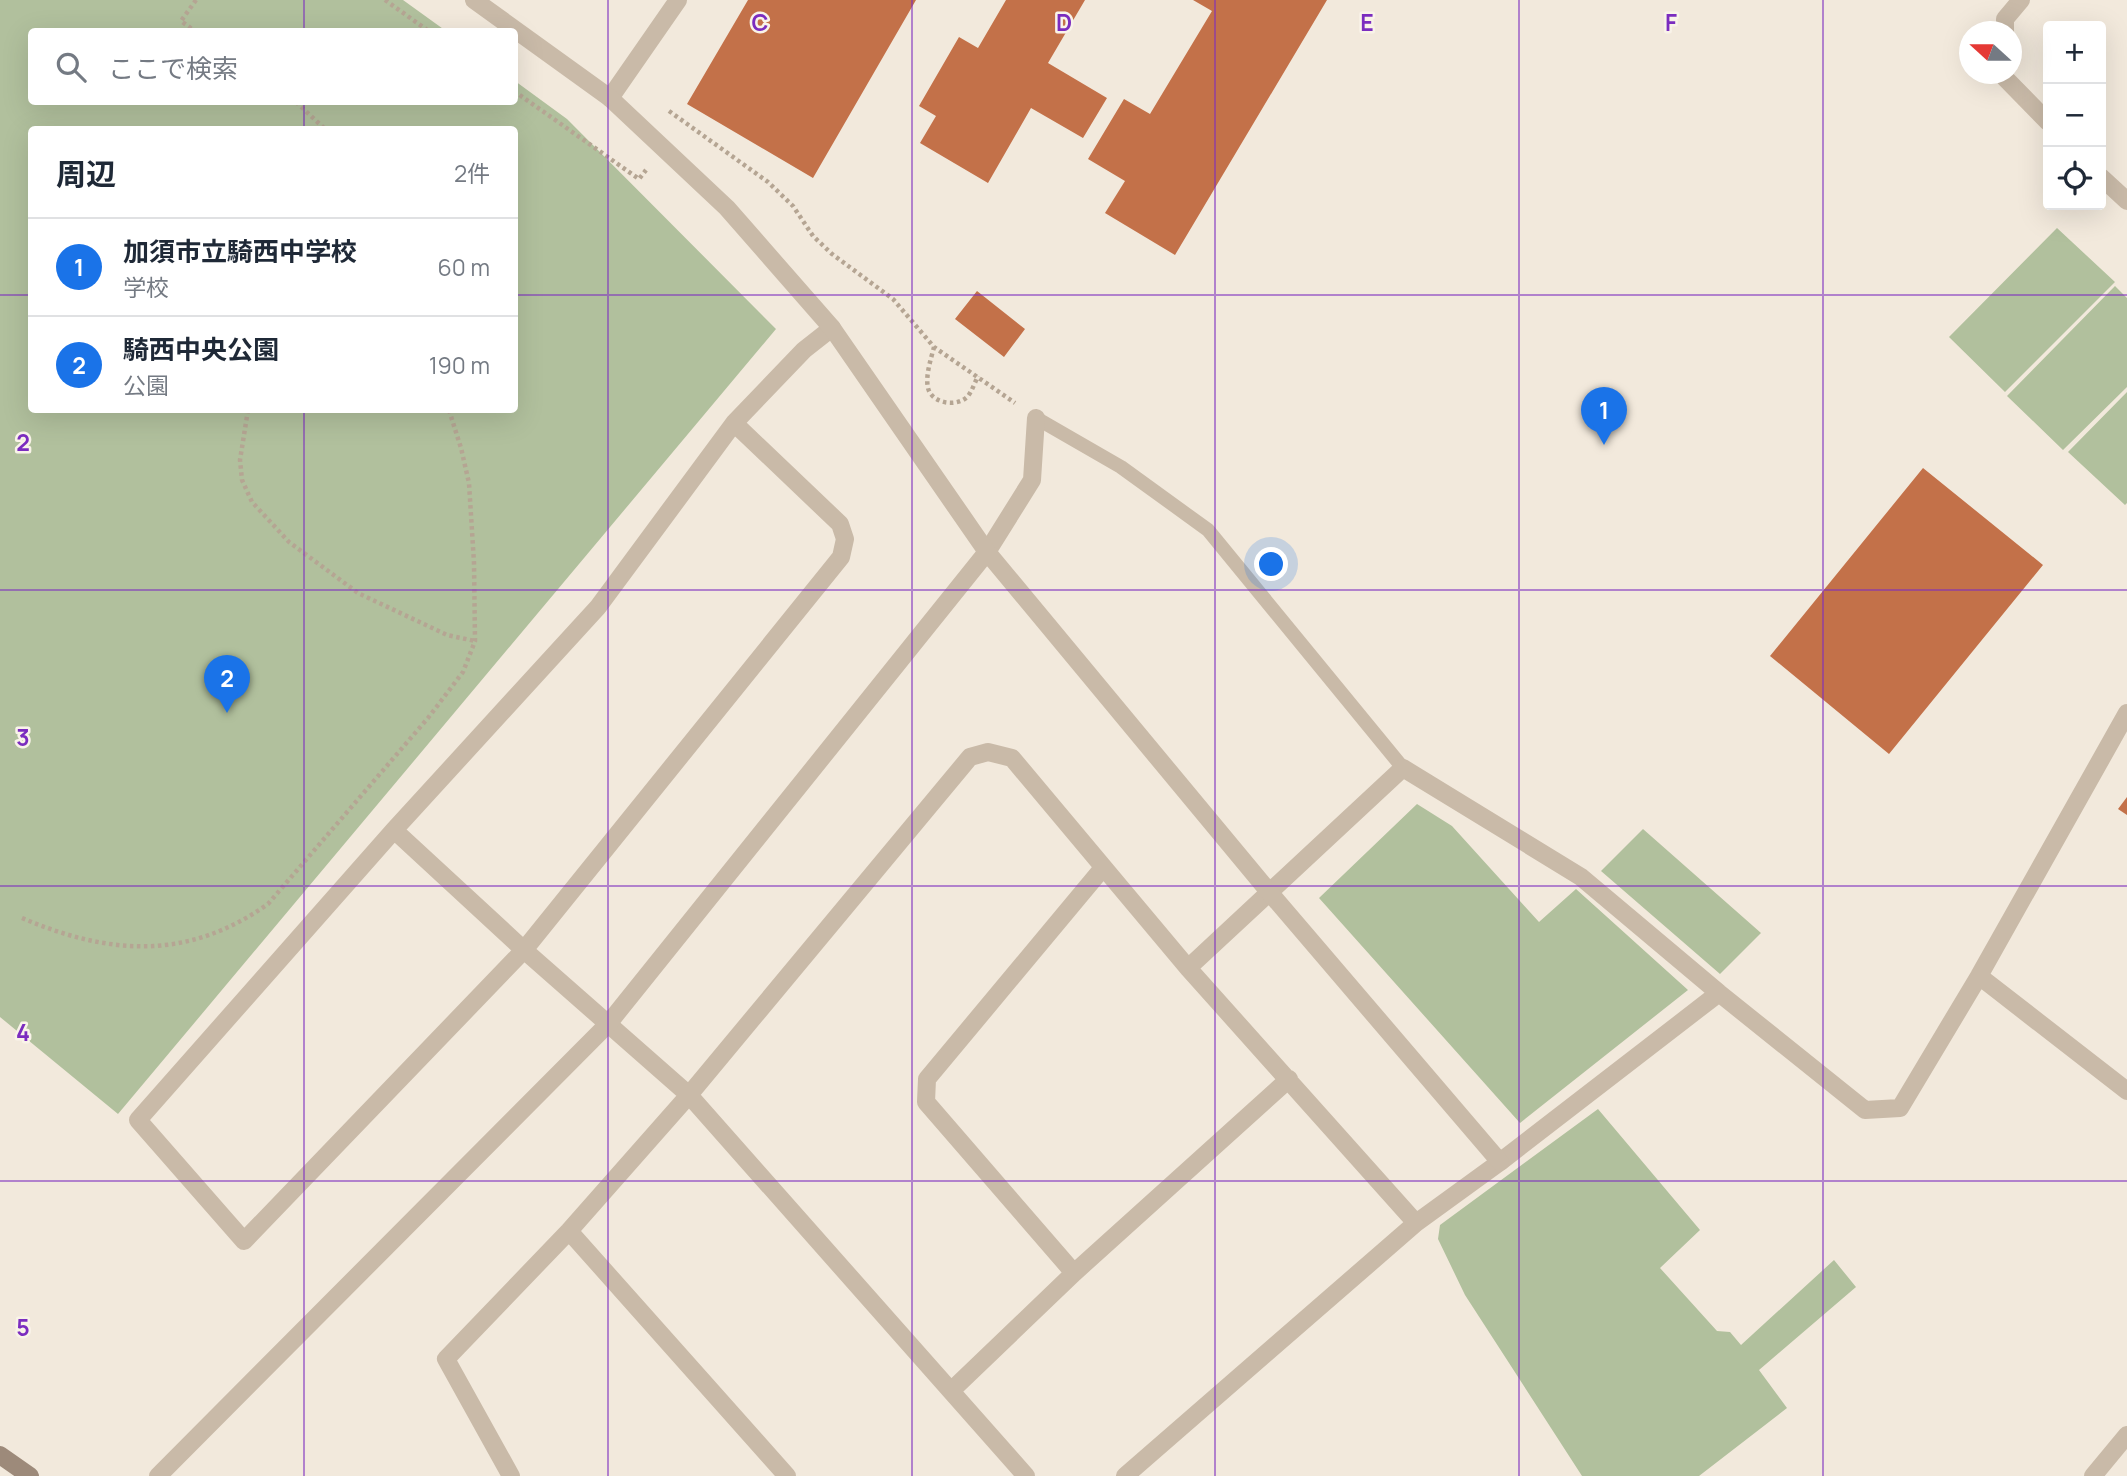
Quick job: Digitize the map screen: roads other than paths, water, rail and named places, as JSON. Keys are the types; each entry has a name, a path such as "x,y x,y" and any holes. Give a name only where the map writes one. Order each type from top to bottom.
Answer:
{"main road":[{"path":"0,1455 30,1476"}],"street":[{"path":"474,0 513,28"},
{"path":"610,98 678,0"},
{"path":"2005,21 2021,0"},
{"path":"518,32 610,98 727,208 832,328 987,552 1270,893 1500,1162"},
{"path":"2011,84 2043,117"},
{"path":"2106,182 2127,201"},
{"path":"734,423 840,524 845,539 841,557 524,950 244,1241 138,1120 394,831 598,607 734,423 804,350 832,328"},
{"path":"158,1476 608,1024 987,552 1032,480 1035,418"},
{"path":"1188,968 1403,768 1581,877 1719,993 1865,1110 1900,1108 1979,976 2127,713"},
{"path":"511,1476 446,1359 569,1231 689,1095 970,757 988,752 1012,758 1102,869 1188,968 1416,1223"},
{"path":"394,831 689,1095 1026,1476"},
{"path":"1074,1273 926,1102 927,1079 1102,869"},
{"path":"1979,976 2127,1091"},
{"path":"1125,1476 1416,1223 1500,1162 1719,993"},
{"path":"951,1390 1074,1273 1289,1079"},
{"path":"569,1231 787,1476"},
{"path":"2093,1476 2127,1435"}],"lane":[{"path":"1035,418 1121,467 1208,530 1403,768"}],"place":[{"name":"加須市立騎西中学校","path":"1604,445"},
{"name":"騎西中央公園","path":"227,713"}]}
